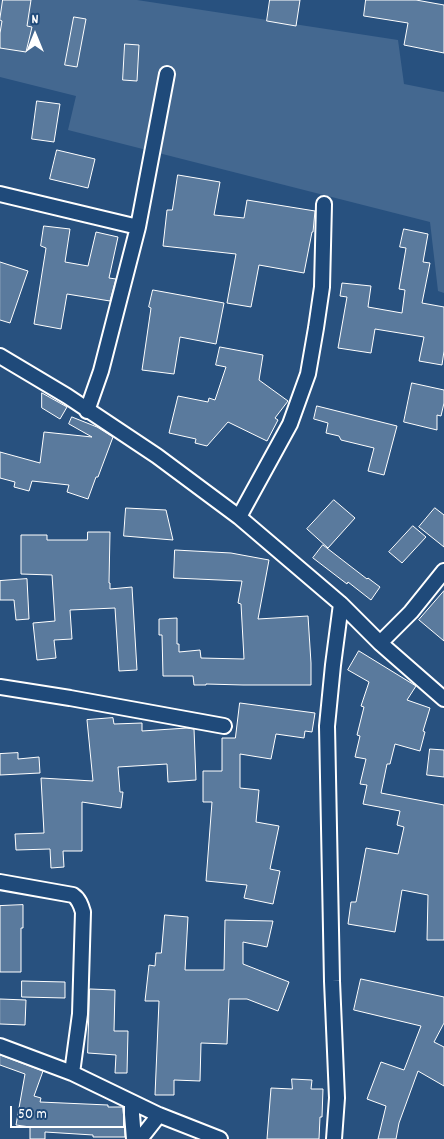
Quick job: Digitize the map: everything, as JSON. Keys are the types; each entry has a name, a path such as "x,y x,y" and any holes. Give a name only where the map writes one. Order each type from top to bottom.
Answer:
{"street":[{"path":"87,411 101,370 138,227 167,74"},
{"path":"0,194 138,227"},
{"path":"239,517 290,424 308,374 322,287 324,204"},
{"path":"0,356 67,396 157,456 239,517 341,604 380,643 444,699"},
{"path":"380,643 411,612 444,571"},
{"path":"334,1139 337,1098 332,981 327,726 341,604"},
{"path":"0,687 224,726"},
{"path":"0,882 73,895 81,904 83,912 80,1014 72,1073"},
{"path":"0,1046 72,1073 159,1115 220,1139"},
{"path":"131,1102 134,1139"},
{"path":"140,1139 159,1115"}],"shaded area":[{"path":"0,0 137,0 398,40 404,84 444,92 444,293 438,291 430,222 68,130 76,96 0,77"}],"building":[{"path":"3,0 31,0 27,26 32,27 26,52 0,48 2,21 0,20"},
{"path":"270,0 300,0 296,26 267,21"},
{"path":"366,0 416,0 444,5 444,53 404,45 408,23 364,16"},
{"path":"74,17 86,19 77,67 65,65"},
{"path":"125,44 139,45 137,81 123,80"},
{"path":"37,101 60,104 54,142 32,139"},
{"path":"57,150 95,159 88,188 50,179"},
{"path":"178,175 220,182 214,215 244,218 247,200 315,211 313,232 304,273 259,265 251,307 227,303 236,254 163,246 167,210 172,210"},
{"path":"44,226 70,229 65,262 88,266 96,232 118,237 109,278 116,279 110,301 67,294 61,329 34,324 46,248 41,246"},
{"path":"404,229 428,234 423,262 430,263 422,303 444,307 444,351 442,365 419,361 424,337 375,329 371,353 338,348 347,297 340,296 342,283 371,286 368,307 402,313 405,290 399,289 406,248 400,247"},
{"path":"0,262 28,271 10,323 0,320"},
{"path":"153,290 224,303 216,344 180,337 174,374 142,370 151,308 149,307"},
{"path":"220,347 263,355 259,380 288,401 275,418 278,420 267,441 228,422 207,446 195,443 196,439 169,433 178,396 208,402 209,398 215,400 226,367 216,365"},
{"path":"412,383 444,390 441,416 437,415 437,430 404,422"},
{"path":"42,393 67,407 60,419 42,408"},
{"path":"317,406 397,426 384,475 368,471 374,448 341,440 339,436 326,433 328,423 314,419"},
{"path":"72,417 97,427 113,437 88,499 67,492 69,485 32,481 29,491 14,487 15,482 0,478 0,452 40,463 44,432 92,437 69,424"},
{"path":"334,500 355,518 328,548 307,529"},
{"path":"126,508 166,510 173,540 124,536"},
{"path":"435,508 444,515 444,547 419,527"},
{"path":"413,526 426,537 402,563 389,552"},
{"path":"88,532 110,532 110,589 132,587 137,670 119,671 115,608 70,610 72,639 54,640 56,658 37,660 33,623 55,621 52,575 21,574 21,535 47,535 47,540 87,540"},
{"path":"323,545 380,587 371,600 313,558"},
{"path":"175,550 231,553 269,560 258,619 308,616 311,685 194,685 193,676 163,676 162,635 159,635 159,619 177,618 177,644 179,644 179,652 200,650 201,658 244,659 241,604 238,603 242,581 174,578"},
{"path":"27,579 29,619 16,620 14,600 0,600 0,581"},
{"path":"444,591 444,641 419,620"},
{"path":"359,651 416,686 407,700 430,708 423,731 425,732 420,751 395,744 390,764 387,764 381,793 444,805 444,940 427,940 428,895 402,890 395,932 348,924 351,902 356,902 366,848 398,854 404,827 397,825 400,811 363,804 367,785 360,784 366,759 355,757 360,736 357,735 364,707 361,706 369,682 348,670"},
{"path":"240,703 315,713 312,732 305,731 304,738 276,734 271,759 240,754 240,788 259,790 256,822 279,826 270,869 280,871 273,904 244,898 247,885 206,881 212,802 203,802 203,771 222,771 222,738 235,738"},
{"path":"113,718 114,724 142,723 142,731 194,729 196,780 168,782 167,764 118,767 120,792 123,792 121,808 82,802 82,851 63,851 64,867 51,868 50,849 16,850 15,834 44,833 41,778 93,781 87,720"},
{"path":"430,749 444,750 444,777 427,775"},
{"path":"18,753 18,759 39,757 40,773 0,775 0,754"},
{"path":"23,905 21,972 0,972 0,906"},
{"path":"165,915 188,917 185,970 224,970 225,920 273,921 267,947 243,942 243,964 289,982 278,1011 247,999 229,999 227,1044 201,1043 200,1081 174,1080 174,1095 155,1095 159,1001 145,1001 149,965 155,966 156,953 161,953"},
{"path":"361,979 444,997 444,1023 434,1042 444,1047 444,1086 418,1071 399,1123 396,1139 378,1139 386,1106 367,1099 381,1062 404,1070 421,1026 354,1010"},
{"path":"22,981 65,982 65,998 22,997"},
{"path":"90,989 115,990 114,1031 128,1031 127,1073 115,1073 116,1055 88,1053"},
{"path":"0,999 26,1000 25,1025 0,1024"},
{"path":"0,1055 43,1071 34,1096 41,1098 40,1102 123,1107 125,1137 93,1137 93,1135 45,1132 45,1139 30,1139 30,1127 16,1125 25,1074 0,1065"},
{"path":"292,1079 312,1080 311,1089 323,1089 319,1139 267,1139 271,1088 292,1089"}]}
